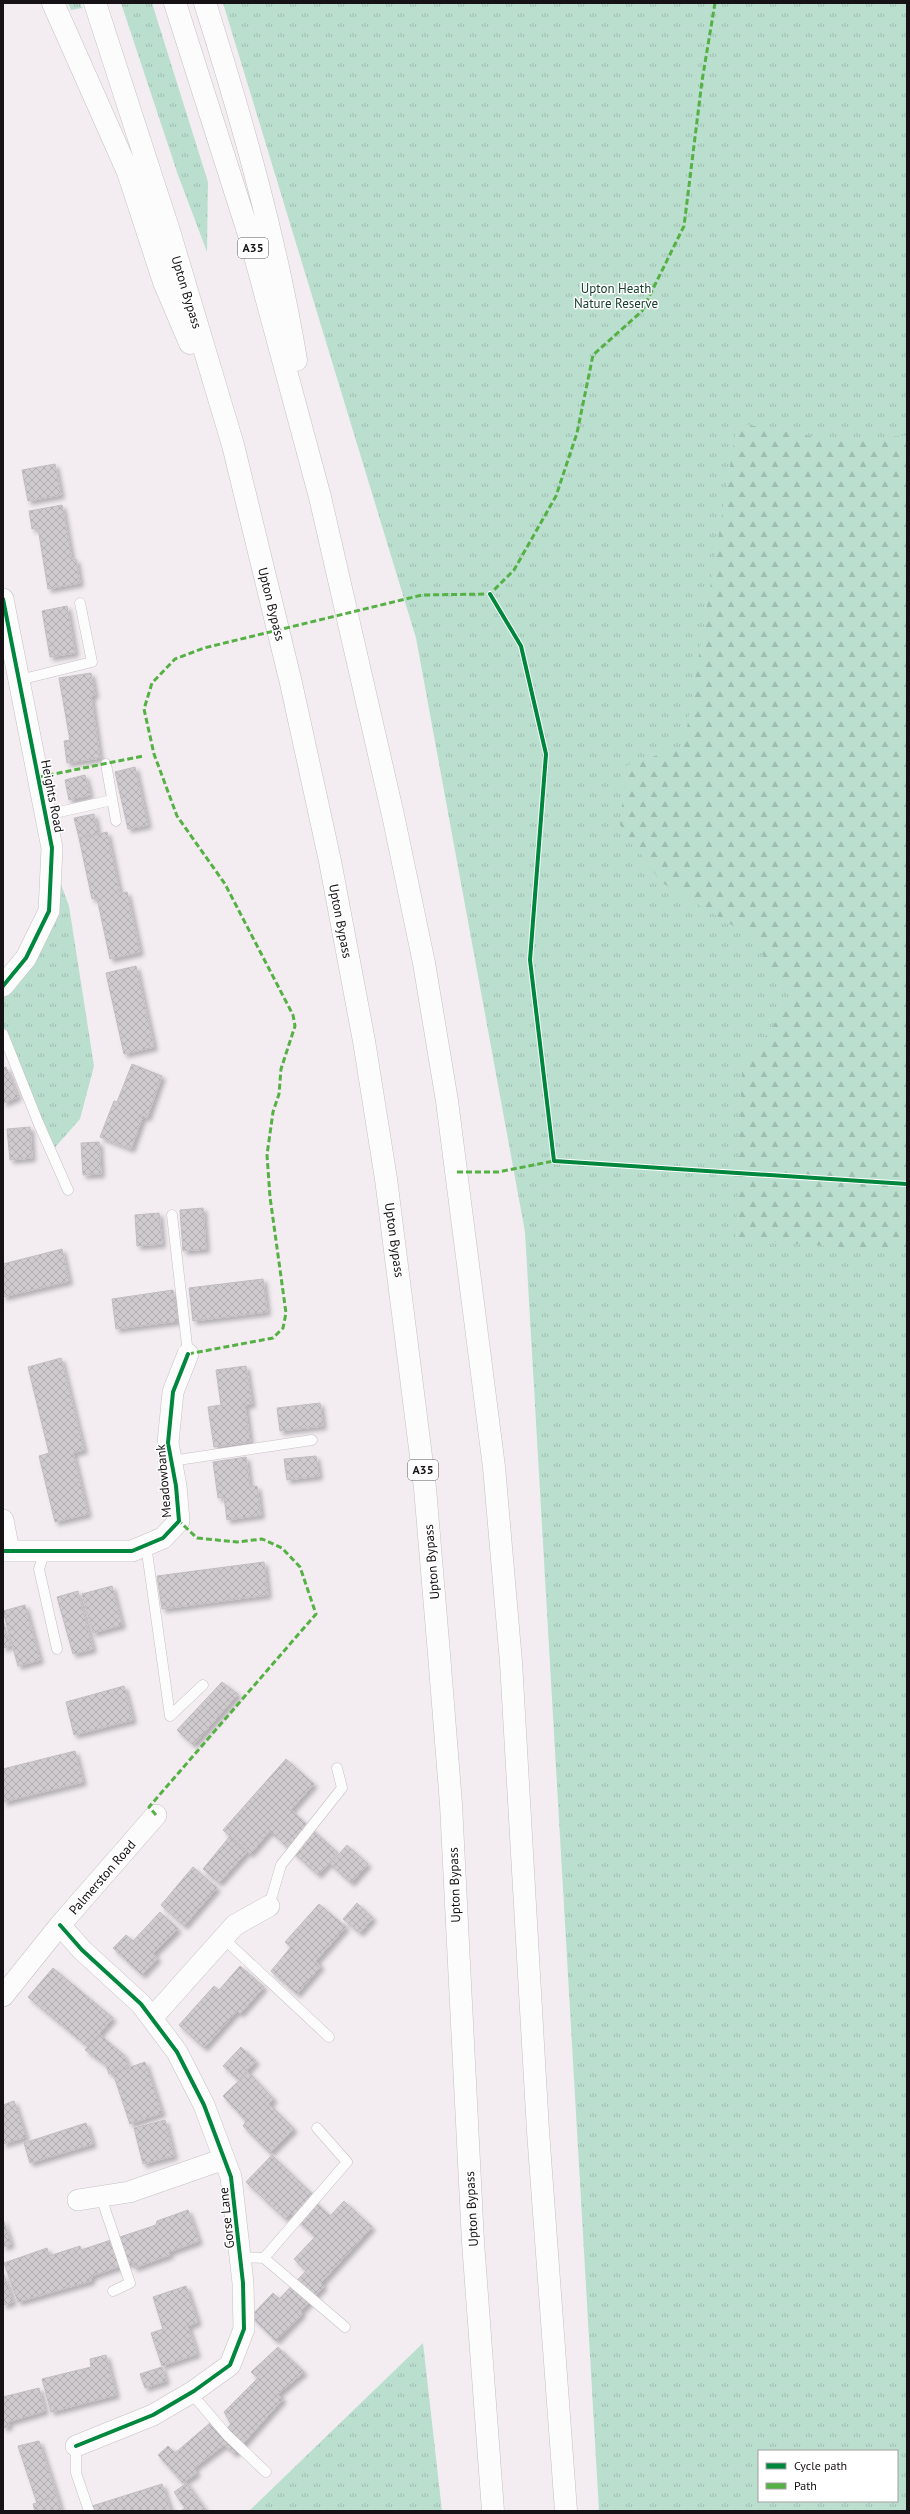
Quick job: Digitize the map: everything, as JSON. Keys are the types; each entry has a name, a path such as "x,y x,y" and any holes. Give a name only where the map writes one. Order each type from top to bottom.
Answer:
{"highway":[{"name":"A35","path":"53,3 128,172 164,282 233,445"},
{"name":"Upton Bypass","path":"95,3 169,231 233,445 291,683 330,861 366,1056 386,1179 406,1327 425,1488 450,1804 472,2242 493,2511"},
{"name":"A35","path":"175,3 251,241 320,497 362,672 424,963 447,1102 494,1466 511,1662 538,2124 566,2511"},
{"name":"A35","path":"205,3 243,131 285,296 320,497"}],"street":[{"name":"Heights Road","path":"3,599 52,848 49,911 26,958 3,986"},
{"name":"Meadowbank","path":"6,1551 132,1551 163,1538 179,1521 168,1444 173,1392 188,1354"},
{"path":"3,1520 6,1551"},
{"name":"Palmerston Road","path":"3,1996 60,1925 156,1815"},
{"path":"152,2018 235,1925 269,1906"},
{"name":"Gorse Lane","path":"60,1925 82,1950 141,2004 177,2052 204,2105 231,2177 240,2257 244,2329 230,2365 191,2393 153,2415 76,2446"},
{"path":"78,2200 129,2192 224,2159"}],"lane":[{"path":"19,680 92,662 80,603"},
{"path":"106,764 116,821"},
{"path":"46,815 112,800"},
{"path":"3,1034 38,1122 68,1190"},
{"path":"172,1215 188,1354"},
{"path":"171,1461 312,1440"},
{"path":"146,1545 170,1716 203,1686"},
{"path":"45,1551 39,1569 57,1649"},
{"path":"269,1906 281,1865 342,1788 337,1768"},
{"path":"222,1938 329,2037"},
{"path":"264,2258 347,2162 317,2128"},
{"path":"101,2197 130,2284 113,2291"},
{"path":"240,2257 264,2258 345,2327"},
{"path":"191,2393 227,2435 266,2472"},
{"path":"76,2446 76,2472 89,2511"}],"green space":[{"path":"68,3 80,3 82,8 71,10"},
{"path":"121,3 152,3 208,182 207,252 178,175"},
{"name":"Upton Heath Nature Reserve","path":"223,3 907,3 907,2511 599,2511 525,1232 416,638"},
{"path":"737,423 832,440 907,436 907,1252 736,1239 742,1070 792,999 750,936 661,882 620,825 626,766 684,746"},
{"path":"52,860 69,906 94,1066 80,1119 51,1152 3,1034 3,986 26,958"},
{"path":"423,2343 442,2511 249,2511"}],"building":[{"path":"55,464 61,495 28,501 22,470"},
{"path":"62,505 72,560 76,559 80,583 48,589 38,528 32,529 29,511"},
{"path":"67,606 75,653 50,657 42,611"},
{"path":"91,673 95,695 91,696 100,758 67,763 64,741 70,740 59,678"},
{"path":"135,767 148,825 128,829 115,772"},
{"path":"85,775 90,795 69,800 65,780"},
{"path":"94,814 98,834 79,838 74,818"},
{"path":"107,832 120,893 127,892 140,952 110,959 97,898 92,899 79,838"},
{"path":"136,966 154,1047 124,1054 106,973"},
{"path":"132,1064 162,1076 147,1118 143,1116 131,1149 100,1137 114,1101 117,1102"},
{"path":"6,1067 18,1097 3,1103 3,1068"},
{"path":"30,1127 32,1158 10,1160 7,1129"},
{"path":"99,1142 101,1174 83,1175 81,1143"},
{"path":"203,1208 206,1249 183,1251 180,1210"},
{"path":"159,1213 162,1244 137,1246 135,1215"},
{"path":"62,1249 69,1281 3,1297 3,1264"},
{"path":"263,1279 267,1312 193,1321 189,1288"},
{"path":"173,1290 178,1321 116,1329 112,1299"},
{"path":"61,1358 84,1450 73,1453 88,1514 55,1522 39,1456 49,1453 28,1367"},
{"path":"246,1366 252,1404 245,1405 250,1442 214,1447 208,1407 221,1405 216,1370"},
{"path":"320,1403 323,1426 280,1431 277,1408"},
{"path":"316,1456 319,1476 287,1480 284,1459"},
{"path":"246,1457 250,1487 257,1486 261,1515 227,1520 224,1497 218,1498 213,1462"},
{"path":"264,1562 268,1595 162,1609 157,1576"},
{"path":"112,1586 122,1625 93,1633 82,1594"},
{"path":"78,1591 93,1649 73,1654 57,1597"},
{"path":"25,1605 40,1660 18,1666 3,1611"},
{"path":"3,1620 10,1646 3,1648"},
{"path":"222,1682 238,1694 193,1745 177,1730"},
{"path":"124,1686 133,1720 74,1735 66,1702"},
{"path":"75,1751 83,1782 3,1802 3,1769"},
{"path":"286,1759 314,1784 291,1810 338,1853 318,1875 270,1831 250,1854 223,1830"},
{"path":"230,1836 247,1852 219,1883 203,1869"},
{"path":"347,1845 368,1864 351,1883 330,1864"},
{"path":"193,1867 217,1888 184,1926 161,1905"},
{"path":"357,1903 373,1918 360,1933 343,1919"},
{"path":"319,1904 346,1927 316,1961 321,1966 297,1994 271,1971 291,1947 285,1942"},
{"path":"160,1912 178,1929 153,1954 158,1958 142,1975 113,1948 126,1935 133,1941"},
{"path":"240,1966 264,1987 240,2014 237,2011 204,2048 179,2025 214,1986 219,1990"},
{"path":"53,1968 113,2018 88,2047 28,1997"},
{"path":"99,2034 124,2055 129,2068 109,2074 106,2065 85,2050"},
{"path":"241,2047 256,2061 239,2080 223,2066"},
{"path":"145,2062 162,2113 130,2124 113,2073"},
{"path":"248,2072 274,2099 269,2104 294,2129 270,2153 243,2126 246,2121 223,2096"},
{"path":"14,2101 26,2137 3,2144 3,2105"},
{"path":"165,2120 174,2156 143,2164 134,2128"},
{"path":"86,2123 93,2144 30,2163 24,2143"},
{"path":"272,2155 313,2195 310,2197 330,2216 344,2201 372,2227 321,2283 324,2286 301,2311 302,2314 276,2341 251,2316 273,2293 279,2299 306,2271 294,2259 315,2237 290,2213 285,2219 246,2182"},
{"path":"188,2210 199,2241 169,2252 170,2255 134,2268 132,2262 92,2276 91,2281 18,2302 4,2263 47,2248 49,2256 80,2246 81,2250 156,2225 157,2221"},
{"path":"3,2219 11,2244 3,2247"},
{"path":"3,2272 13,2302 3,2305"},
{"path":"186,2286 198,2322 188,2326 197,2354 162,2366 151,2333 163,2329 153,2297"},
{"path":"278,2347 304,2372 278,2394 283,2399 234,2454 224,2445 194,2468 197,2473 183,2483 158,2455 168,2446 175,2453 210,2423 221,2436 231,2424 224,2412 258,2378 251,2372"},
{"path":"106,2355 116,2395 51,2412 42,2379 91,2367 90,2359"},
{"path":"162,2367 166,2381 145,2388 140,2374"},
{"path":"39,2388 45,2411 8,2422 9,2426 3,2428 3,2397"},
{"path":"39,2441 57,2496 37,2503 18,2446"},
{"path":"187,2483 206,2511 181,2511 185,2508 174,2492"},
{"path":"162,2484 171,2511 94,2511 92,2506"},
{"path":"57,2496 61,2511 35,2511 33,2504"}],"marked path":[{"path":"188,1354 273,1338 283,1328 286,1313 270,1197 267,1155 273,1112 279,1094 281,1069 295,1026 293,1015 225,884 177,816 154,754 144,709 152,683 175,659 204,648 422,595 490,594 514,570 556,496 577,433 593,355 642,311 684,226 702,81 715,3"},
{"path":"39,777 143,756"},
{"path":"457,1172 498,1172 554,1161"},
{"path":"156,1815 149,1807 316,1614 300,1567 282,1548 262,1539 237,1542 197,1538 179,1521"}],"cycle path":[{"path":"490,594 521,646 546,754 530,960 554,1161 907,1184"},
{"path":"3,599 52,848 49,911 26,958 3,986"},
{"path":"3,1551 132,1551 163,1538 179,1521 176,1486 168,1443 173,1392 188,1354"},
{"path":"60,1925 82,1950 141,2004 177,2052 204,2105 231,2177 243,2283 244,2329 230,2365 194,2391 153,2415 76,2446"}]}
